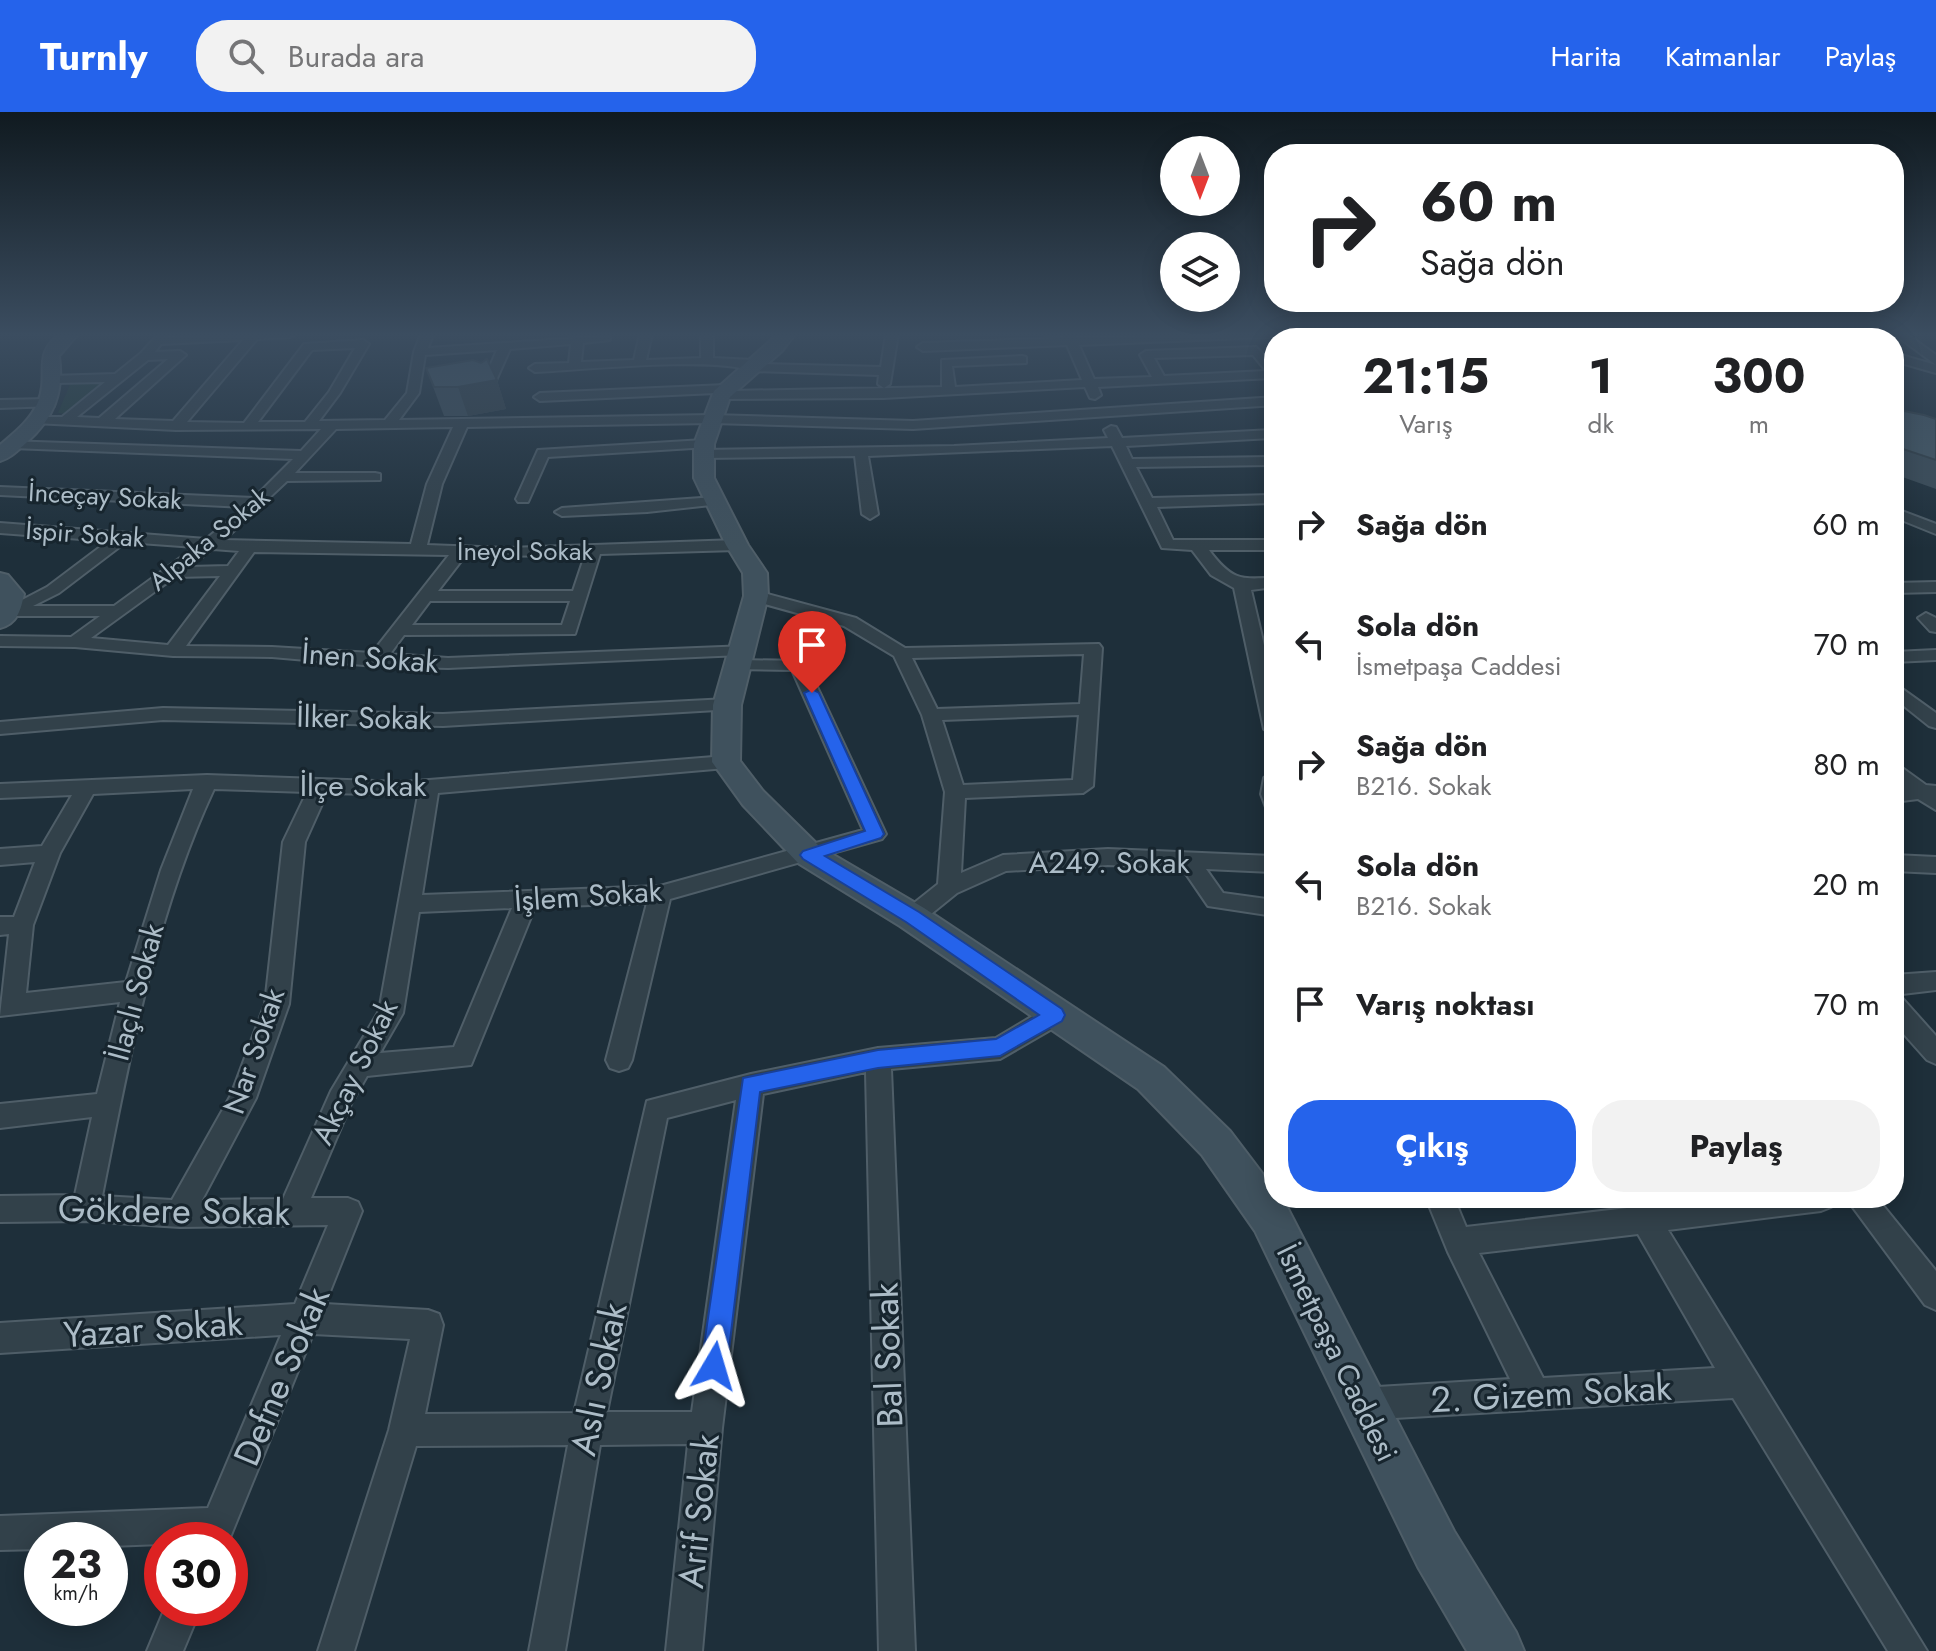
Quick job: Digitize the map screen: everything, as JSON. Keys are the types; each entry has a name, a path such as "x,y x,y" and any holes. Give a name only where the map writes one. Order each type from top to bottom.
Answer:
{"main road":[{"path":"5,450 39,420 47,406"},
{"path":"720,406 704,478 737,545 755,573 756,596 727,705 726,762"},
{"path":"0,580 12,594 3,615"},
{"name":"İsmetpaşa Caddesi","path":"726,762 753,798 809,855 912,917 1151,1078 1216,1143 1270,1217 1436,1549 1497,1651"}],"street":[{"path":"65,421 84,406"},
{"path":"102,423 122,406"},
{"path":"176,426 193,406"},
{"path":"248,427 264,406"},
{"path":"309,425 324,406"},
{"path":"389,424 403,406"},
{"path":"39,420 248,427 462,423 648,406"},
{"path":"523,499 543,453 699,406"},
{"path":"740,406 861,452 1264,435"},
{"path":"759,406 870,426 1205,406"},
{"path":"869,406 870,426"},
{"path":"1099,406 1168,545 1264,545"},
{"path":"418,549 426,502 462,423"},
{"name":"Alpaka Sokak","path":"75,642 210,544 258,503 333,425"},
{"path":"5,450 303,455"},
{"path":"861,452 870,514"},
{"path":"1126,463 1264,461"},
{"path":"283,477 375,477"},
{"name":"İnceçay Sokak","path":"0,491 258,503"},
{"path":"1146,503 1264,499"},
{"path":"562,512 715,501"},
{"path":"1904,516 1936,529"},
{"name":"İspir Sokak","path":"0,528 250,547 314,548"},
{"path":"1904,530 1936,529"},
{"path":"3,615 53,590 123,537"},
{"name":"İneyol Sokak","path":"314,548 460,552 737,545"},
{"path":"1197,545 1217,572 1242,586 1264,583"},
{"path":"173,651 250,547"},
{"path":"399,630 569,630 594,550"},
{"path":"375,661 460,552"},
{"path":"171,572 232,571"},
{"path":"1242,586 1264,673"},
{"path":"1904,588 1936,587"},
{"path":"426,596 580,596"},
{"path":"756,596 850,622 901,653 1093,648 1083,786 955,792"},
{"path":"3,615 117,611"},
{"path":"1253,636 1264,637"},
{"name":"İnen Sokak","path":"0,641 75,642 173,651 272,652 375,661 739,658 799,665 875,834 809,855"},
{"path":"901,653 931,715 955,792 949,887"},
{"path":"1904,657 1936,655"},
{"path":"1904,697 1936,722"},
{"name":"İlker Sokak","path":"0,728 163,714 443,720 727,705"},
{"path":"931,715 1089,709"},
{"name":"İlçe Sokak","path":"0,791 207,782 320,787 429,787 726,762"},
{"path":"1904,776 1932,795"},
{"name":"İlaçlı Sokak","path":"86,1208 134,991 184,828 207,782"},
{"path":"87,786 11,925 6,1005 134,991"},
{"name":"Nar Sokak","path":"180,1214 243,1098 277,1004 294,842 320,787"},
{"name":"Akçay Sokak","path":"291,1212 340,1099 391,1013 429,787"},
{"path":"1904,795 1932,795"},
{"path":"0,857 49,853"},
{"name":"İşlem Sokak","path":"410,904 660,894 809,855"},
{"name":"A249. Sokak","path":"912,917 949,887 1003,863 1108,857 1264,864"},
{"path":"1190,863 1216,900 1264,907"},
{"path":"1904,863 1936,865"},
{"path":"619,1060 660,894"},
{"path":"360,1066 462,1057 527,900"},
{"path":"1904,984 1936,981"},
{"path":"751,1085 878,1059 1000,1048 1055,1015"},
{"path":"1904,1017 1936,1053"},
{"name":"Bal Sokak","path":"878,1059 897,1651"},
{"name":"Aslı Sokak","path":"547,1651 587,1429 656,1109 751,1085"},
{"name":"Arif Sokak","path":"684,1651 706,1428 751,1085"},
{"path":"0,1116 107,1104"},
{"name":"Gökdere Sokak","path":"0,1209 86,1208 180,1214 348,1211"},
{"path":"1444,1208 1535,1396"},
{"path":"1458,1242 1741,1208"},
{"path":"1868,1208 1936,1295"},
{"name":"Defne Sokak","path":"220,1522 348,1211"},
{"path":"1646,1220 1741,1382 1909,1651"},
{"name":"Yazar Sokak","path":"0,1338 306,1318 428,1325 405,1430"},
{"name":"2. Gizem Sokak","path":"1361,1404 1741,1382"},
{"path":"336,1651 405,1430 706,1428"},
{"path":"0,1533 144,1533"},
{"path":"165,1651 175,1626"}],"green space":[{"path":"61,406 78,406 68,414 58,413"}],"building":[{"path":"1904,411 1936,419 1936,460 1904,449"}],"route":[{"path":"714,1366 751,1085 878,1059 1000,1048 1055,1015 912,917 809,855 875,834 812,693"}]}
